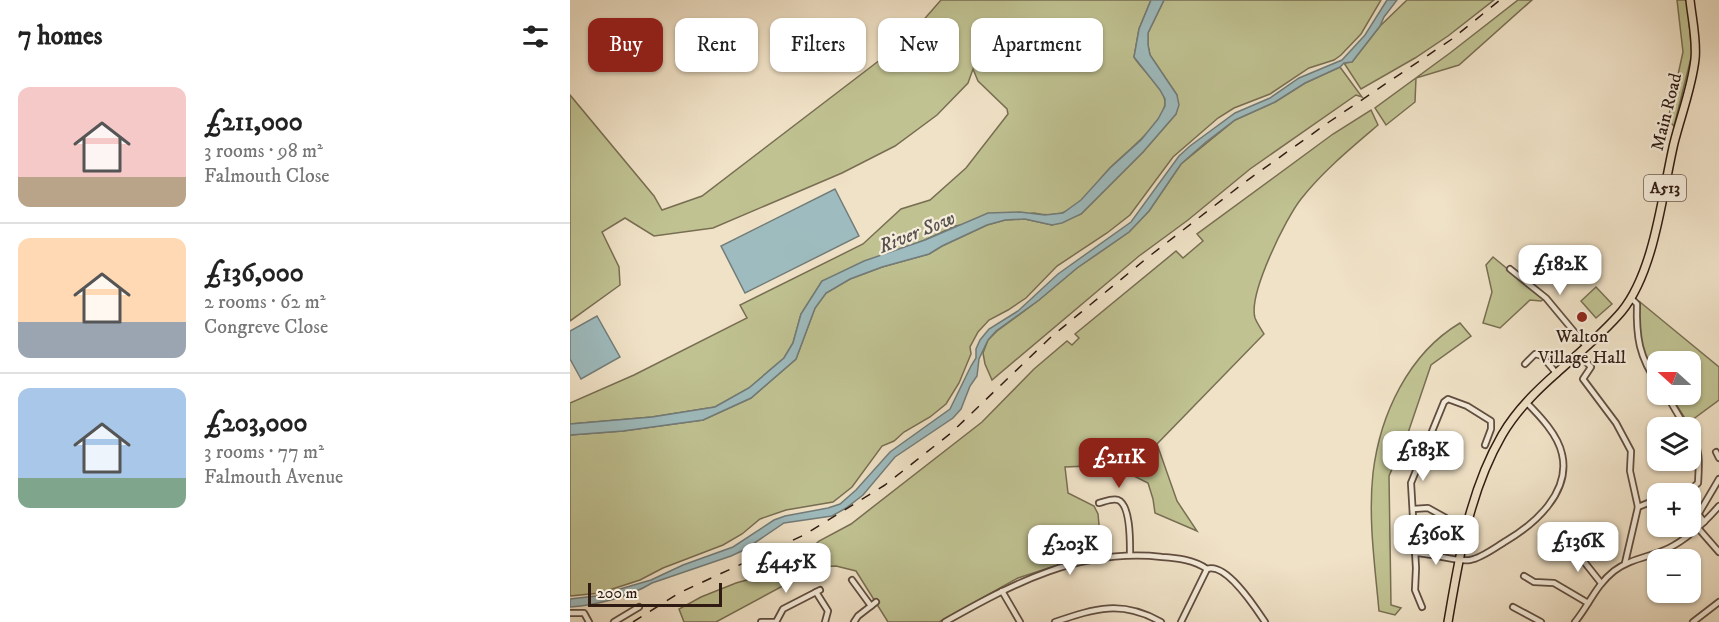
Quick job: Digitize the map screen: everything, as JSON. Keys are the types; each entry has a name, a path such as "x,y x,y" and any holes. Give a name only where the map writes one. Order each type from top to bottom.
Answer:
{"highway":[{"name":"Main Road","path":"1631,298 1640,280 1650,247 1694,61 1695,43 1690,0"},
{"name":"A513","path":"1448,622 1467,521 1493,452 1508,426 1526,402 1617,316 1631,298"}],"street":[{"path":"1510,269 1546,298 1586,346"},
{"path":"1631,298 1637,304 1636,332 1641,357 1647,367"},
{"path":"1525,364 1535,354 1542,356 1557,374"},
{"path":"1578,354 1591,367 1583,379 1616,423 1631,451 1630,471 1638,507 1625,563"},
{"path":"1420,605 1415,590 1412,483 1413,475 1444,402 1448,399 1463,404 1491,421 1486,443 1481,439"},
{"path":"1415,553 1473,559 1517,535 1538,518 1556,492 1562,478 1564,464 1557,440 1526,402"},
{"path":"1701,510 1719,479"},
{"path":"1098,503 1119,500 1126,509 1130,531 1130,555"},
{"path":"1638,507 1647,503"},
{"path":"1701,525 1719,506"},
{"path":"1413,509 1428,508 1440,514 1443,519"},
{"path":"1701,517 1704,522"},
{"path":"1701,531 1719,552"},
{"path":"1575,622 1600,583 1625,563 1668,548 1684,537"},
{"path":"1574,549 1600,583"},
{"path":"945,622 1030,577 1054,568 1130,555 1175,558 1207,569 1216,568 1230,577 1265,622"},
{"path":"1181,622 1207,569"},
{"path":"1524,576 1534,582 1554,583 1588,603"},
{"path":"852,580 874,604 854,622"},
{"path":"1526,585 1530,580"},
{"path":"761,622 776,622 783,609 818,591 828,610 825,622"},
{"path":"1002,591 1020,622"},
{"path":"1693,622 1719,602"},
{"path":"614,622 639,607"},
{"path":"1055,622 1075,615 1121,607 1142,612 1161,622"},
{"path":"1513,607 1541,622"},
{"path":"570,613 584,613 589,622"},
{"path":"1075,615 1077,622"}],"green space":[{"path":"941,0 1151,0 1139,29 1134,57 1161,91 1165,102 1163,111 1151,129 1109,169 1082,200 1069,210 1055,215 1034,213 955,226 822,281 801,314 793,343 784,358 749,388 715,407 652,417 570,424 570,403 634,375 747,318 740,305 863,244 901,209 930,200 966,168 1008,114 1007,109 978,81 974,72 1103,72 1103,18 971,18 972,72 968,83 937,115 895,146 842,173 713,228 654,236 625,218 602,232 619,267 620,285 570,321 570,95 654,196 662,210 702,196 878,61 878,72 959,72 959,18 925,18"},
{"path":"1164,0 1381,0 1361,34 1341,55 1334,60 1309,68 1270,94 1234,108 1218,118 1173,157 1130,215 1057,266 1026,298 989,320 978,332 970,347 971,354 959,383 946,404 894,441 882,446 852,487 833,502 786,510 760,519 742,534 723,545 663,568 640,580 600,593 570,596 570,435 623,431 703,420 751,398 796,359 815,308 826,293 850,279 929,254 987,225 1005,220 1025,219 1052,225 1081,214 1143,152 1176,114 1177,95 1150,55 1148,45 1148,33"},
{"path":"1407,0 1494,0 1448,36 1361,89 1344,63 1352,62 1380,26"},
{"path":"1518,0 1532,0 1459,65 1416,78 1415,102 1386,125 1375,108"},
{"path":"1677,0 1687,0 1692,54 1674,126 1668,120 1683,52"},
{"path":"1340,67 1362,97 1356,95 1250,169 1188,220 1139,256 992,380 983,353 988,340 1077,268 1129,232 1149,211 1181,164 1235,120 1275,102 1305,83"},
{"path":"1371,110 1378,125 1338,160 1301,199 1278,239 1257,292 1254,307 1255,318 1264,334 1157,444 1177,501 1197,531 1155,513 1148,483 1112,465 1065,467 1068,493 1094,506 1098,514 1102,556 1061,564 1018,578 939,622 888,622 856,571 836,566 818,567 716,622 684,622 679,609 736,583 772,573 804,555 819,541 851,524 982,422 1034,369 1067,341 1072,345 1079,338 1075,334 1176,251 1183,258 1203,241 1197,234 1333,134"},
{"path":"1585,246 1600,263 1584,277 1569,259"},
{"path":"1493,257 1544,299 1530,300 1500,328 1483,323 1492,292 1486,265"},
{"path":"1596,287 1612,304 1596,318 1581,301"},
{"path":"1640,302 1700,351 1647,351 1647,361 1643,352 1639,323"},
{"path":"1460,323 1471,336 1431,365 1408,433 1389,476 1391,605 1401,608 1395,615 1379,611 1371,508 1373,473 1382,429 1390,408 1411,369 1425,351"},
{"path":"1701,352 1719,367 1719,400 1696,417 1684,417 1676,405 1701,405"}],"water":[{"path":"1151,0 1164,0 1148,33 1150,55 1177,95 1179,105 1176,114 1143,152 1081,214 1052,225 1025,219 1005,220 987,225 929,254 850,279 826,293 815,308 796,359 751,398 703,420 623,431 570,435 570,424 652,417 715,407 749,388 784,358 793,343 801,314 822,281 864,261 925,240 988,213 1020,212 1045,215 1063,213 1081,200 1110,168 1141,140 1165,106 1165,99 1160,90 1134,57 1139,29"},
{"path":"1387,0 1397,0 1352,62 1344,63 1275,102 1235,120 1181,164 1149,211 1129,232 1077,268 1039,300 996,331 988,340 979,359 977,376 970,386 961,409 953,418 895,457 863,495 846,508 832,516 784,523 731,556 652,583 623,596 570,607 570,599 596,596 651,580 683,565 733,547 774,520 840,504 856,490 890,452 950,409 976,358 976,349 980,340 989,329 1018,311 1058,274 1131,222 1179,156 1190,146 1235,113 1270,98 1299,78 1342,60 1365,35"},
{"path":"835,189 859,236 745,293 721,246"},
{"path":"597,316 620,357 581,379 570,359 570,331"}],"railway":[{"path":"633,622 679,593 804,535 885,485 951,433 1051,337 1147,258 1245,182 1452,39 1500,0"}],"place":[{"name":"Walton Village Hall","path":"1582,317"}],"water label":[{"name":"River Sow","path":"917,233"}]}
